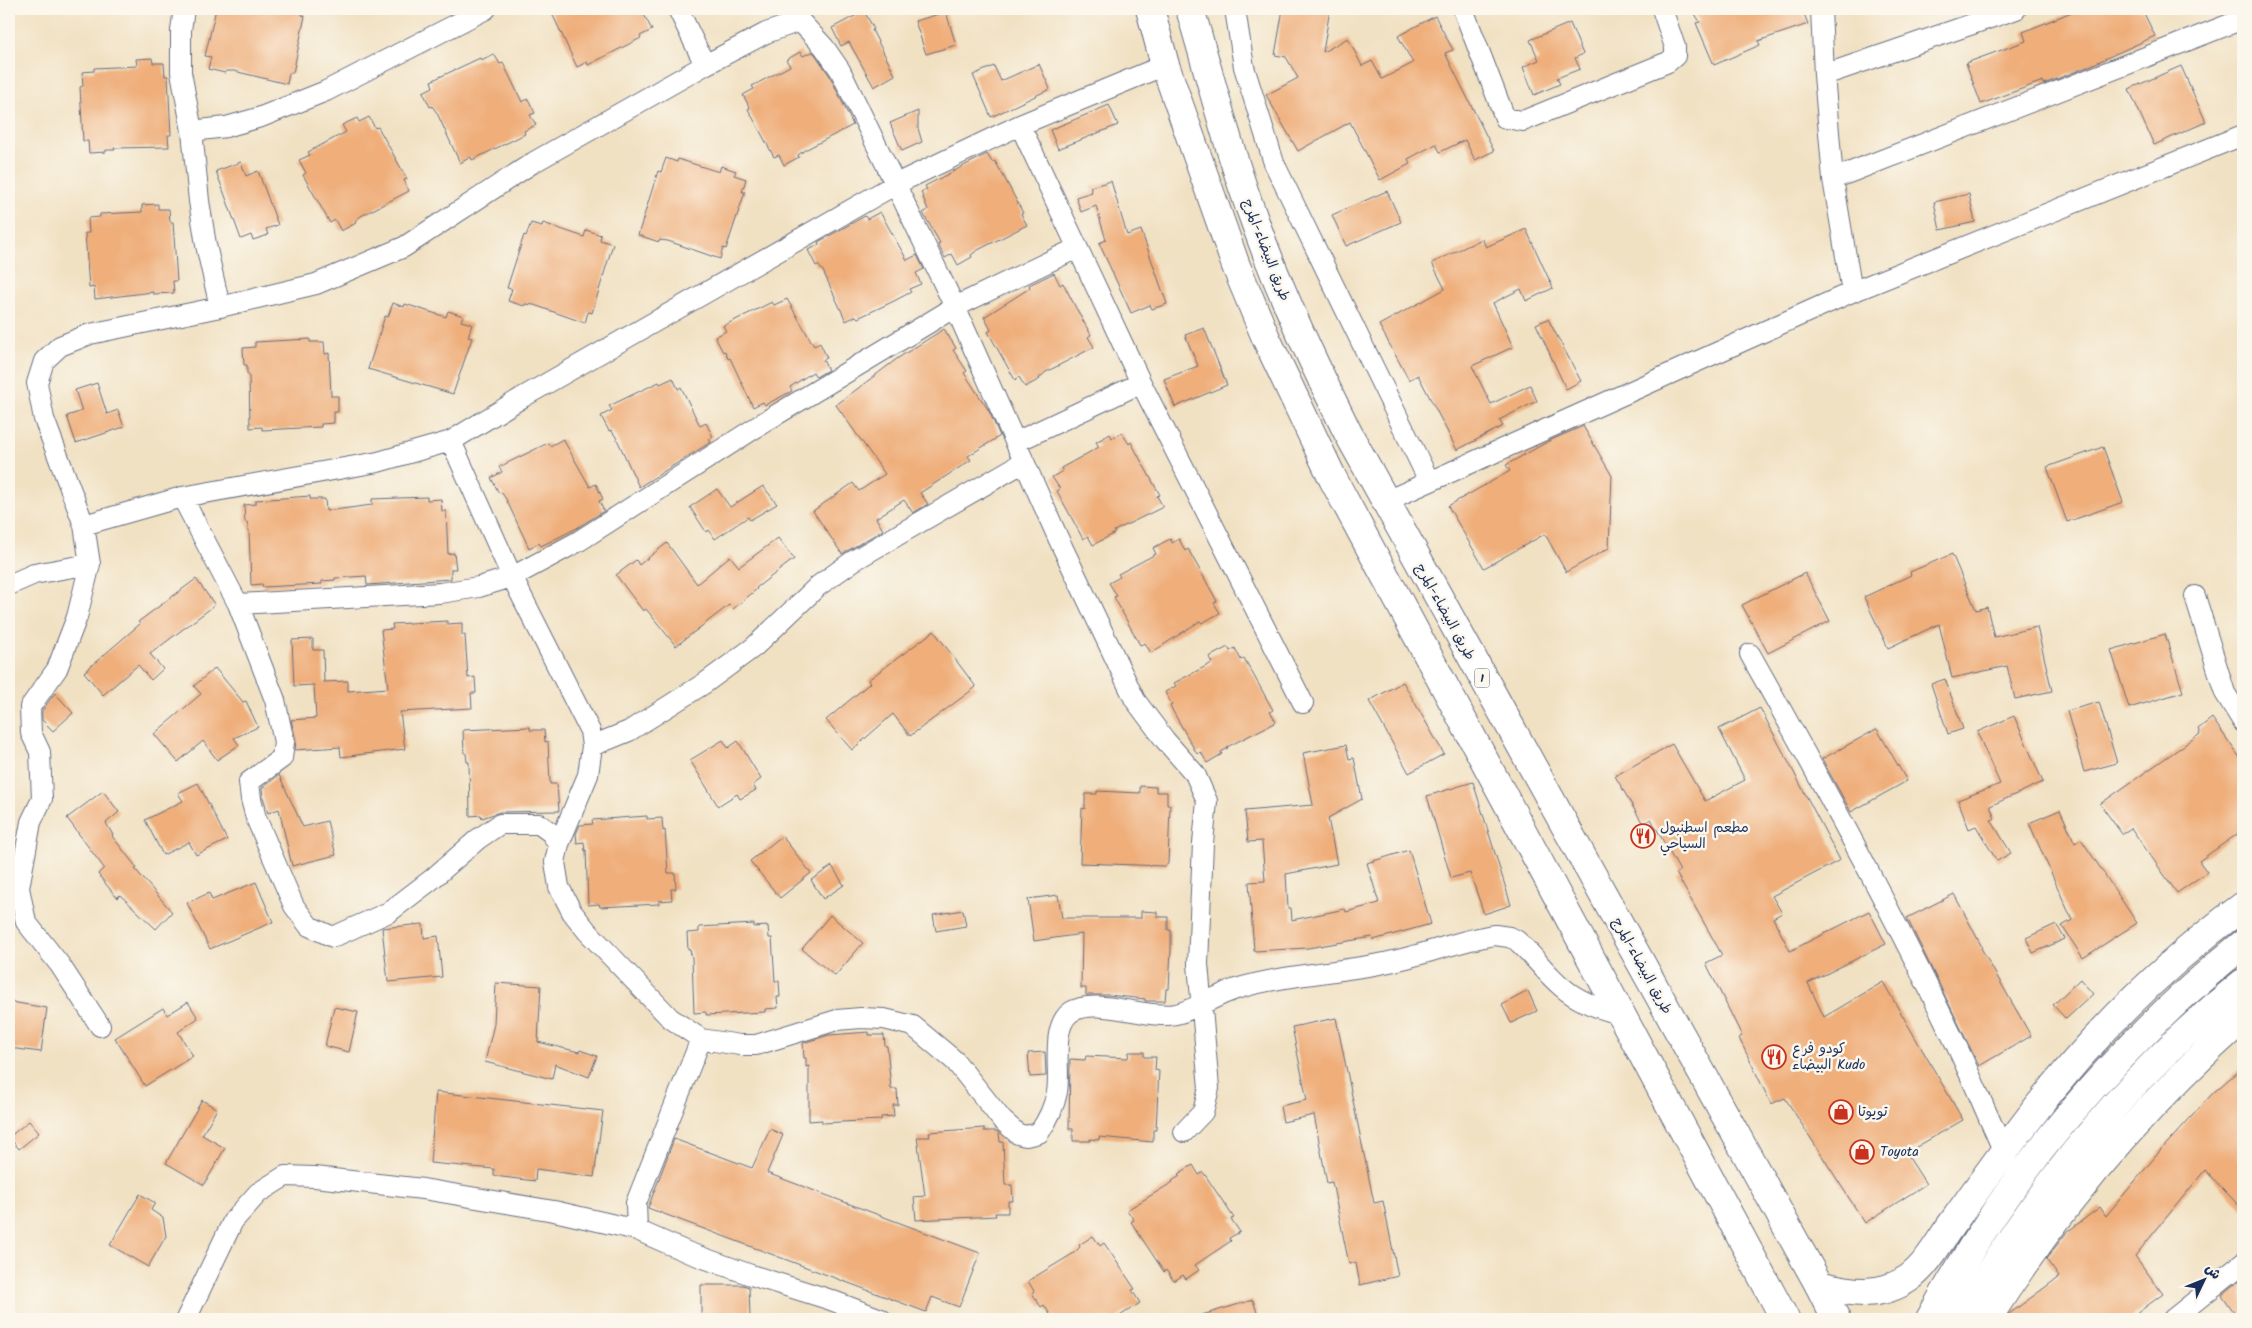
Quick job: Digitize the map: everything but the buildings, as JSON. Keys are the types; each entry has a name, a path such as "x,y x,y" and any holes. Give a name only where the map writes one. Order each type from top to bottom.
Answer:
{"main road":[{"path":"1150,9 1165,65 1236,266 1298,409 1338,487 1786,1319"},
{"name":"طريق البيضاء-المرج","path":"1190,9 1230,150 1254,222 1314,364 1384,502 1819,1285 1836,1319"},
{"path":"1819,1285 1851,1293 1867,1293 1882,1291 1910,1277 1930,1254 2034,1112 2109,1025 2182,955 2243,906"},
{"path":"1930,1319 1950,1281 1992,1217 2068,1115 2107,1070 2150,1026 2242,945"},
{"path":"1961,1319 2021,1223 2092,1130 2130,1086 2171,1045 2243,983"},
{"path":"1987,1319 2037,1244 2119,1141 2170,1086 2243,1018"}],"street":[{"path":"184,9 181,30 181,72 192,131 200,210 220,307"},
{"path":"192,131 226,127 260,117 326,91 486,9"},
{"path":"678,9 705,64"},
{"path":"1235,9 1244,67 1274,163 1429,482"},
{"path":"1463,9 1505,118 1523,121 1668,62 1675,56 1675,47 1662,9"},
{"path":"1821,9 1824,74 1833,180 1852,292"},
{"path":"1824,74 2016,9"},
{"path":"1833,180 2243,19"},
{"path":"100,1026 60,965 26,922 19,888 31,822 42,799 40,752 31,733 30,707 57,669 77,617 90,564 84,525 44,419 37,383 44,361 60,346 90,334 220,307 316,284 404,248 534,162 705,64 766,33 800,21 824,46 840,70 955,307 1024,462 1135,700 1165,740 1195,774 1207,801 1203,843 1198,964 1209,1088 1203,1112 1184,1132"},
{"path":"84,525 182,497 378,462 451,441 523,397 896,184 1020,125 1165,65"},
{"path":"1020,125 1141,383 1303,703"},
{"path":"1384,502 1852,292 2243,135"},
{"path":"238,604 440,593 478,587 512,577 579,541 766,421 955,307 1077,248"},
{"path":"1016,442 1141,383"},
{"path":"451,441 512,577 590,731 592,746 588,775 559,844 555,862 559,887 572,912 587,931 670,1018 701,1039 722,1044 756,1045 837,1020 861,1018 884,1019 913,1026 955,1061 1002,1120 1018,1134 1026,1136 1039,1133 1047,1122 1054,1105 1057,1089 1061,1025 1071,1013 1082,1009 1099,1007 1176,1014 1235,989 1272,980 1389,962 1495,935 1509,936 1516,940 1561,986 1577,998 1594,1006 1621,1014"},
{"path":"592,746 629,731 705,683 754,647 818,586 853,561 1024,462"},
{"path":"182,497 238,604 275,700 284,742 282,758 250,782 250,799 256,818 294,906 309,926 332,937 389,912 431,880 478,839 500,824 539,824 550,832 559,844"},
{"path":"9,585 34,574 90,564"},
{"path":"2195,596 2225,693 2243,722"},
{"path":"1750,654 1820,778 1886,905 1950,1032 2004,1152"},
{"path":"637,1230 636,1204 701,1039"},
{"path":"186,1319 233,1221 258,1193 285,1176 315,1177 423,1189 554,1210 637,1230 732,1269 828,1298 878,1319"},
{"path":"2173,1319 2243,1263"}],"place":[{"name":"مطعم اسطنبول السياحي","path":"1643,836"},
{"name":"كودو فرع البيضاء Kudo","path":"1774,1057"},
{"name":"تويوتا","path":"1841,1112"},
{"name":"Toyota","path":"1862,1152"}]}
